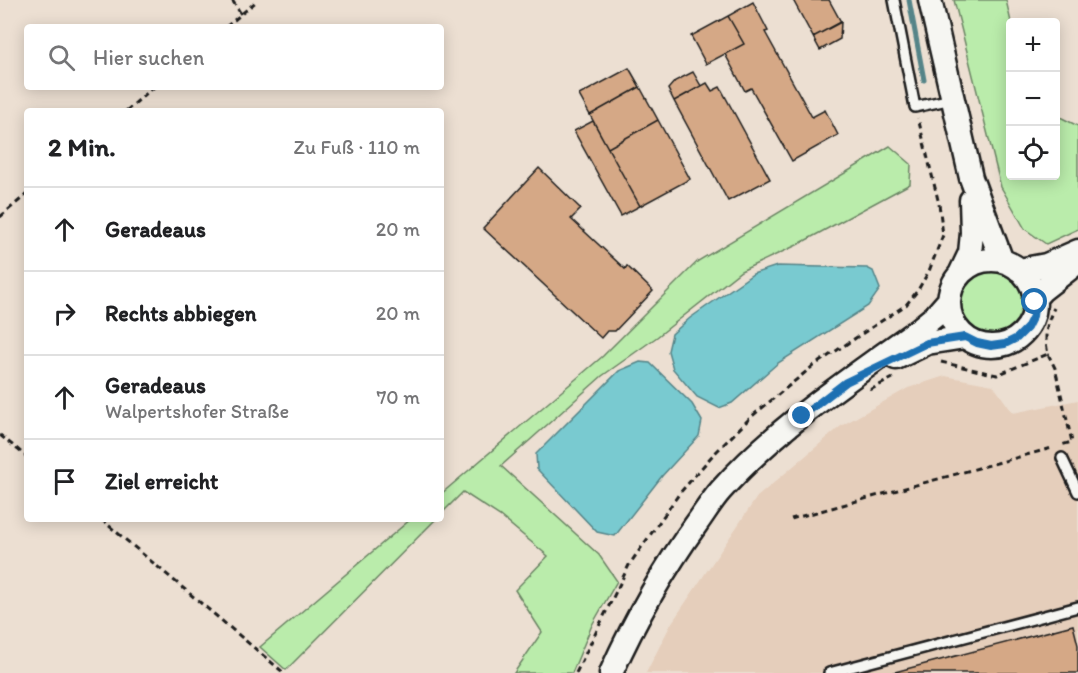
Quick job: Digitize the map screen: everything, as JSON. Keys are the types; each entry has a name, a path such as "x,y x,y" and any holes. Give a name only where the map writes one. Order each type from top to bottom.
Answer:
{"street":[{"path":"930,0 971,177 1011,266 1045,302"},
{"path":"971,177 970,253 952,286 949,300 950,313 956,326 965,337 977,343 991,346 1005,344 1017,338 1027,328 1033,316 1045,302"},
{"path":"960,274 979,262 991,260 1011,266 1046,265 1078,251"},
{"path":"1045,302 1042,290 1078,262"},
{"path":"611,673 633,624 662,574 720,490 760,452 846,382 923,336 935,316 949,300"},
{"path":"923,336 965,337"}],"lane":[{"path":"894,0 915,107 952,99"},
{"path":"1062,458 1078,492"},
{"path":"829,673 1078,607"}],"path":[{"path":"231,0 241,14"},
{"path":"229,24 258,0"},
{"path":"130,108 150,90"},
{"path":"915,107 939,204 942,235"},
{"path":"0,217 24,197"},
{"path":"791,519 1018,459 1072,442 1055,368 1048,354 1045,338 1045,302"},
{"path":"906,305 937,361 997,375 1048,354"},
{"path":"866,393 899,375"},
{"path":"0,435 24,455"},
{"path":"104,522 284,673"}],"shaded area":[{"path":"945,376 993,385 1013,413 1078,400 1078,673 646,673 671,624 757,497 841,426 908,388"}],"green space":[{"path":"954,0 1006,0 1010,18 1006,18 1006,180 1060,180 1060,117 1078,126 1078,229 1046,244 1025,229 1001,187"},
{"path":"890,146 911,164 910,184 797,245 741,271 657,337 602,376 501,466 599,555 617,581 592,625 572,673 514,673 542,632 515,590 548,556 500,516 463,492 444,511 444,491 603,356 698,261"},
{"path":"982,269 996,269 1008,274 1017,283 1022,302 1020,315 1013,326 996,335 982,335 970,330 961,321 956,309 956,295 961,283 970,274"},
{"path":"407,522 433,522 286,670 260,647"}],"water":[{"path":"777,266 867,268 873,271 880,289 868,306 778,363 732,403 719,408 697,397 673,369 668,351 672,334 690,318 753,274"},
{"path":"640,362 650,363 692,404 702,421 699,436 662,476 615,536 597,532 537,469 536,454 619,371"}],"building":[{"path":"793,0 829,0 841,22 813,37"},
{"path":"753,2 768,31 765,32 812,117 825,110 838,135 792,161 751,88 745,91 725,54 744,44 728,16"},
{"path":"728,16 744,44 706,64 691,36"},
{"path":"841,22 840,39 820,50 813,37"},
{"path":"629,68 640,87 590,115 579,95"},
{"path":"693,72 701,86 674,101 668,89 675,81"},
{"path":"707,83 712,91 720,87 770,179 728,201 674,101"},
{"path":"640,87 658,120 608,148 590,115"},
{"path":"658,120 690,179 640,206 608,148"},
{"path":"593,121 640,206 621,216 574,131"},
{"path":"539,168 581,209 571,219 625,269 627,266 653,291 615,331 607,331 601,338 483,228"},
{"path":"1073,625 1078,645 1078,673 891,673"}],"waterway":[{"path":"909,0 924,80"}],"route":[{"path":"802,416 846,382 927,343 965,337 991,346 1005,344 1017,338 1027,328 1033,316 1035,302"}]}
